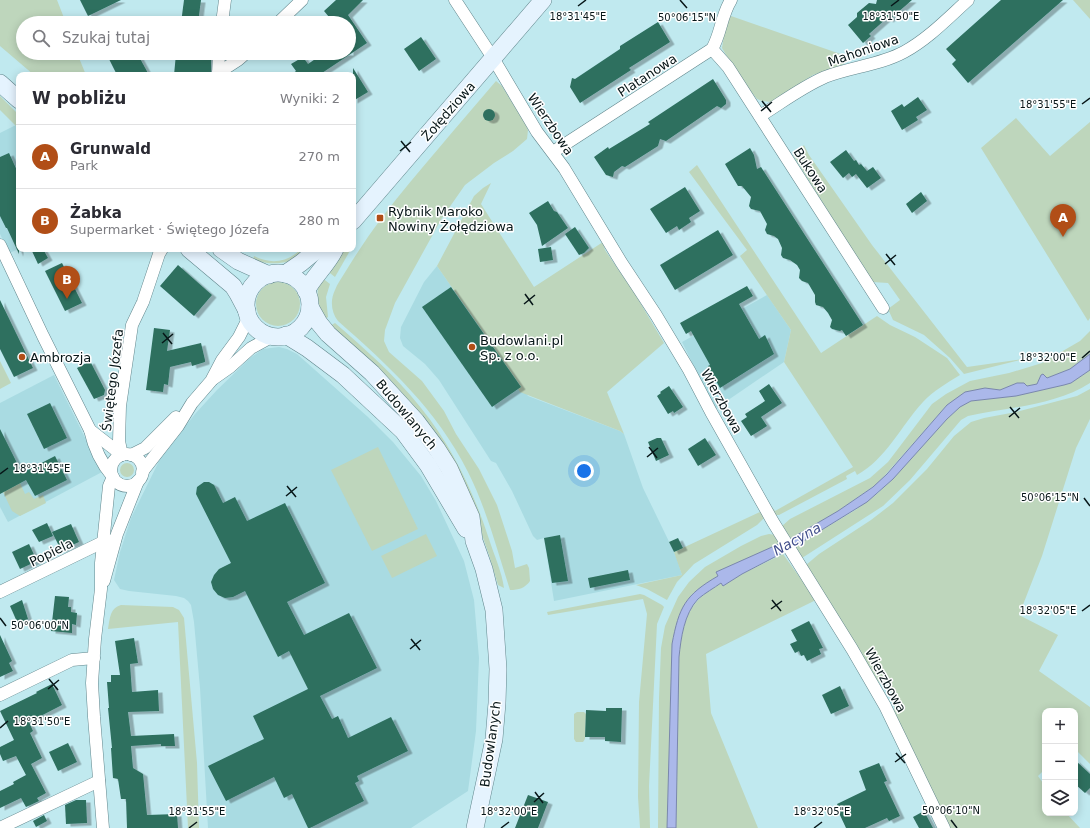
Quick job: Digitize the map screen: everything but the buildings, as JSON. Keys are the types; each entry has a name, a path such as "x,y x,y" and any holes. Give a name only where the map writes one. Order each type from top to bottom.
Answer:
{"street":[{"path":"223,16 225,0"},
{"path":"285,16 302,0"},
{"name":"Wierzbowa","path":"455,0 493,58 538,132 564,168 621,262 656,315 780,533 883,702 944,828"},
{"name":"Żołędziowa","path":"356,218 543,0"},
{"path":"712,49 715,44 724,12 731,0"},
{"name":"Mahoniowa","path":"760,116 824,78 881,61 904,52 926,37 968,0"},
{"name":"Bukowa","path":"712,49 728,67 883,308"},
{"name":"Platanowa","path":"553,152 712,49"},
{"path":"218,72 219,60"},
{"path":"221,72 238,60"},
{"path":"0,69 16,82"},
{"path":"0,83 16,97"},
{"name":"Świętego Józefa","path":"0,245 90,430 94,446 105,468 113,477"},
{"name":"Świętego Józefa","path":"127,455 118,434 120,406 132,325 140,309 160,252"},
{"path":"193,252 233,286 251,321 257,328 264,333 279,336"},
{"path":"225,252 238,261 298,280 308,299"},
{"path":"192,403 178,426 140,477 130,486 124,486 116,482 111,470 116,459 138,452 152,442 192,403 211,381 222,360 247,321 247,301 250,290 258,280 296,267 314,252"},
{"path":"211,381 230,368 251,348 298,330 308,315 308,299 314,278 334,252"},
{"name":"Budowlanych","path":"308,299 320,323 328,334 377,377 416,421 437,449 453,476 471,518 474,541 494,610 498,669 494,739 475,828"},
{"name":"Budowlanych","path":"279,336 307,348 342,375 403,432 428,465 461,522 474,541"},
{"name":"Świętego Józefa","path":"90,430 127,455"},
{"path":"103,828 93,695 94,658 101,589 101,563 109,541 124,515 140,477 140,462 127,455"},
{"path":"109,541 109,486 113,477"},
{"name":"Popiela","path":"0,592 109,541"},
{"path":"0,695 72,660 94,658"},
{"path":"0,828 99,781"}],"shaded area":[{"path":"16,125 16,250 9,253 0,234 0,133"},
{"path":"437,266 528,396 620,431 624,434 643,488 676,556 682,575 554,601 544,538 537,540 533,536 512,491 496,463 491,461 439,380 425,364 403,346 400,338 401,327 424,282"},
{"path":"767,295 791,330 784,362 715,409 682,342"},
{"path":"279,347 297,354 368,417 393,442 421,476 436,501 464,561 474,600 479,658 476,731 468,791 411,828 208,828 200,688 191,605 184,598 176,596 120,589 114,580 120,552 131,518 161,457 195,414 250,358 263,349"},
{"path":"54,375 102,472 8,522 0,507 0,403"}],"green space":[{"path":"0,0 57,0 63,16 16,16 16,60 0,46"},
{"path":"1073,0 1090,0 1090,19"},
{"path":"731,16 852,58 842,65 813,75 771,102 762,101 757,99 738,75 722,48 725,29"},
{"path":"16,60 80,60 85,72 30,72"},
{"path":"496,81 502,86 526,125 528,130 527,139 513,151 465,185 442,218 395,303 385,330 384,341 389,352 422,381 444,411 456,434 479,469 497,505 512,551 515,568 527,564 529,568 530,581 522,588 516,590 510,590 481,501 475,486 456,450 427,409 410,390 393,372 338,321 332,306 333,294 338,284 383,216"},
{"path":"0,96 16,112 16,126 0,110"},
{"path":"1016,118 1050,156 1090,122 1090,318 1088,321 981,148"},
{"path":"804,145 809,155 872,245 967,367 1024,359 964,374 950,358 924,335 893,320 888,309 900,300 888,283 872,282 793,155"},
{"path":"697,165 821,353 877,316 890,325 915,337 947,358 960,375 940,387 927,398 915,411 893,442 867,468 857,475 855,471 846,476 847,479 779,515 775,515 771,507 775,511 853,467 784,362 791,330 740,256 747,250 689,172"},
{"path":"491,183 481,204 534,287 603,242 605,250 635,294 664,343 607,392 624,434 620,431 520,392 518,389 521,387 437,266 474,196"},
{"path":"300,252 302,256 290,261 278,263 266,263 253,259 254,256 260,259 277,261"},
{"path":"343,252 349,252 335,277 326,270"},
{"path":"321,277 330,284 326,297 328,317 325,319 320,308 318,298 318,288"},
{"path":"278,282 290,286 296,292 300,304 296,316 290,322 278,326 266,322 260,316 256,304 260,292 266,286"},
{"path":"335,323 391,374 421,408 443,438 461,470 476,504 500,570 504,588 498,585 473,509 330,326"},
{"path":"1090,331 1090,354 1070,369 1047,378 1041,375 1037,384 1027,386 1017,383 1000,390 985,388 947,405 878,483 838,511 790,539 782,526 790,519 870,478 888,462 932,404 946,394 970,381 1009,373 1042,363 1080,341"},
{"path":"0,361 11,383 0,389"},
{"path":"1090,370 1090,383 1061,397 1030,405 968,416 961,420 910,480 883,506 802,558 794,547 857,509 878,493 960,407 971,401 1016,396 1064,385 1071,383"},
{"path":"1090,389 1090,419 1076,448 1042,556 1019,615 1058,635 1039,671 1090,707 1090,764 1078,752 1078,708 1042,708 1042,772 1038,776 1042,782 1042,816 1069,816 1080,828 949,828 941,808 894,714 894,699 890,688 887,684 881,684 875,678 806,565 819,554 871,520 893,503 927,469 954,436 971,422 1077,396"},
{"path":"378,447 418,529 372,551 331,470"},
{"path":"124,463 130,463 134,467 134,473 130,477 124,477 120,473 120,467"},
{"path":"20,483 25,494 29,492 34,499 43,495 46,503 20,516 12,511 3,492"},
{"path":"762,511 764,518 757,525 694,564 677,582 667,600 636,585 682,575 674,552"},
{"path":"426,534 437,556 392,578 381,556"},
{"path":"769,534 776,535 781,544 716,572 718,576 691,595 672,644 667,828 658,828 659,698 661,648 665,626 678,597 689,582 705,567 741,546 761,536"},
{"path":"783,554 816,600 706,654 711,713 758,828 676,828 679,657 684,626 694,605 701,597 722,583 723,586 742,574"},
{"path":"640,594 664,607 657,624 649,786 650,828 640,828 638,797 639,702 647,614 643,599 548,615 547,612"},
{"path":"117,606 173,607 179,610 184,618 197,763 199,828 188,828 178,622 108,629 110,617 113,611"},
{"path":"577,712 584,712 586,714 585,739 583,742 576,742 574,739 574,714"}],"water":[{"name":"Nacyna","path":"1090,354 1090,370 1071,383 1016,396 971,401 960,407 947,419 893,479 867,502 794,547 742,574 723,586 721,583 698,599 693,605 686,619 681,642 679,657 676,828 667,828 672,644 681,611 691,596 698,589 718,576 716,572 790,539 838,511 873,487 887,474 947,405 965,392 985,388 1000,390 1017,383 1024,383 1027,386 1037,384 1041,375 1043,374 1047,378 1070,369"}],"place":[{"name":"Rybnik Maroko Nowiny Żołędziowa","path":"380,218"},
{"name":"Grunwald","path":"1063,237"},
{"name":"Żabka","path":"67,299"},
{"name":"Budowlani.pl Sp. z o.o.","path":"472,347"},
{"name":"Ambrozja","path":"22,357"}]}
